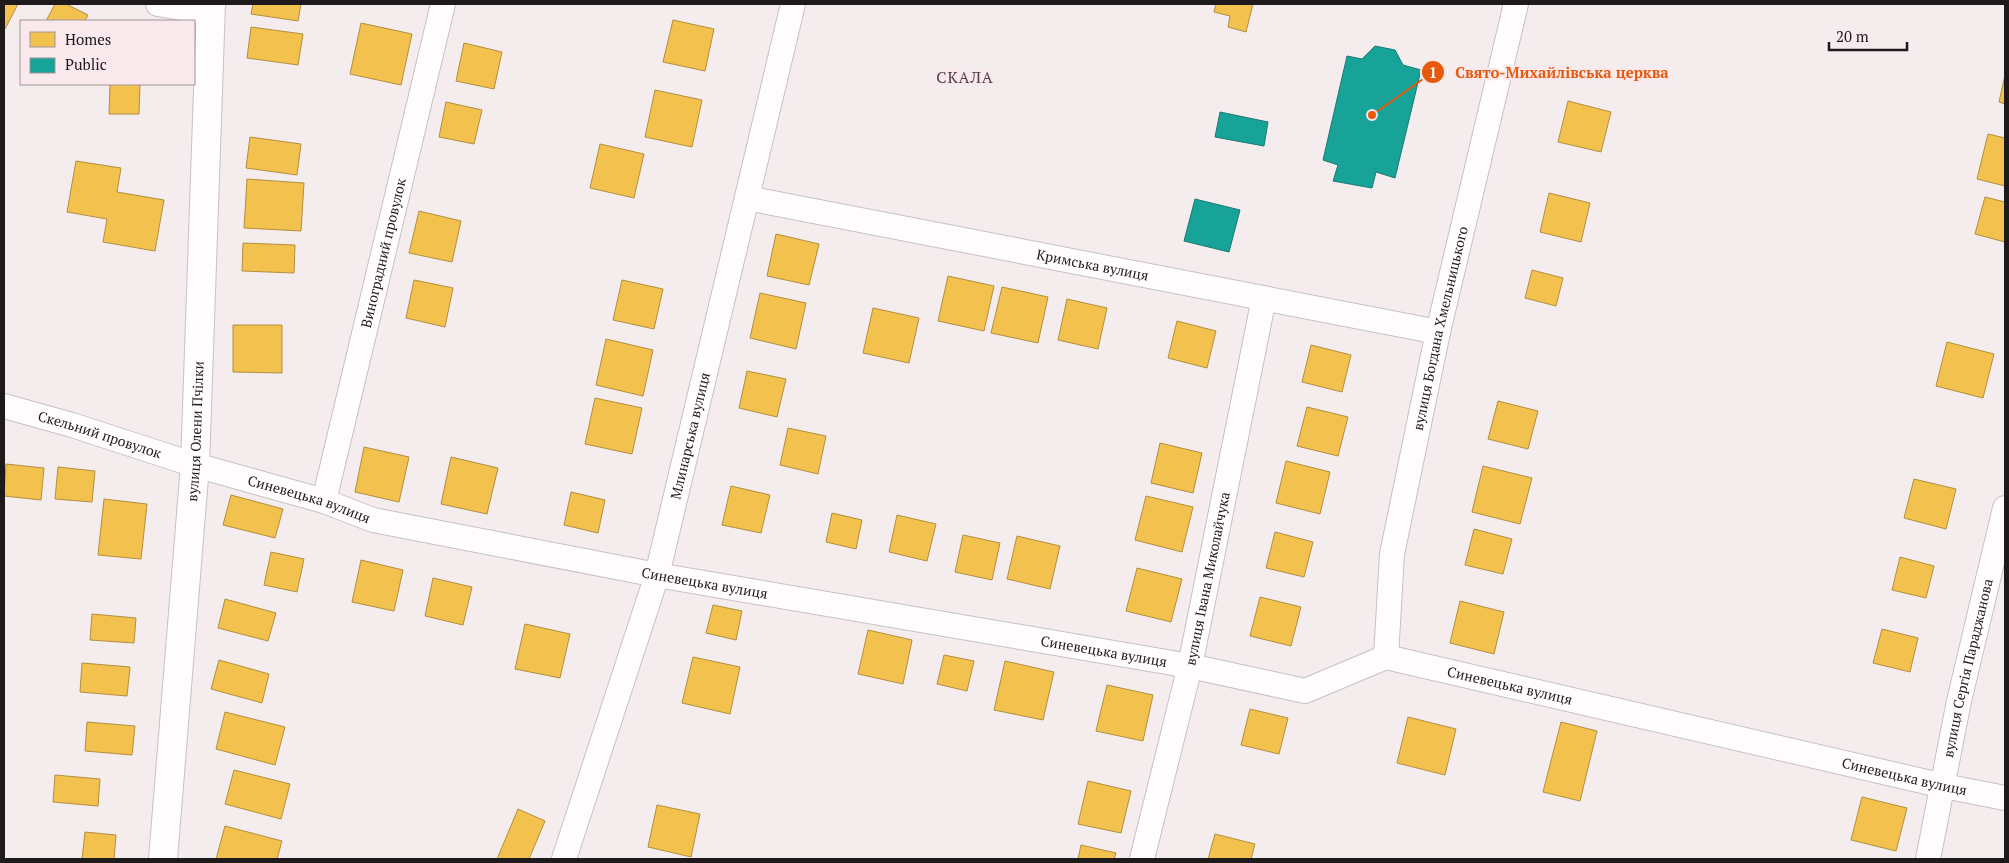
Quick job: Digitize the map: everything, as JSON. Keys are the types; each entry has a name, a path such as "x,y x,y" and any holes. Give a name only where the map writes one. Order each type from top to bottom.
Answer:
{"street":[{"path":"158,4 211,8"},
{"name":"Виноградний провулок","path":"324,501 443,4"},
{"name":"Млинарська вулиця","path":"564,859 657,575 793,4"},
{"name":"вулиця Богдана Хмельницького","path":"1386,657 1392,554 1438,332 1516,4"},
{"name":"вулиця Олени Пчілки","path":"163,859 195,465 211,8"},
{"name":"Кримська вулиця","path":"747,198 1438,332"},
{"name":"вулиця Івана Миколайчука","path":"1142,859 1190,666 1264,298"},
{"name":"Скельний провулок","path":"4,406 72,425 195,465"},
{"name":"Синевецька вулиця","path":"195,465 324,501 373,520 657,575 1190,666 1305,691 1386,657 1944,786 2005,798"},
{"name":"вулиця Сергія Параджанова","path":"1928,859 1944,786 1959,701 2005,508"}],"building: Homes":[{"path":"4,4 18,4 5,29 4,28"},
{"path":"55,4 66,4 88,15 86,20 47,20"},
{"path":"253,4 301,4 298,21 251,14"},
{"path":"1216,4 1253,4 1246,32 1228,27 1230,16 1214,12"},
{"path":"673,20 714,29 705,71 663,62"},
{"path":"361,23 412,34 401,85 350,74"},
{"path":"251,27 303,34 298,65 247,58"},
{"path":"464,43 502,52 494,89 456,81"},
{"path":"2005,75 2005,104 1999,102"},
{"path":"110,85 140,85 139,114 109,114"},
{"path":"655,90 702,100 692,147 645,137"},
{"path":"1568,101 1611,112 1601,152 1558,142"},
{"path":"446,102 482,110 474,144 439,137"},
{"path":"1988,134 2005,138 2005,186 1977,179"},
{"path":"250,137 301,144 297,175 246,168"},
{"path":"600,144 644,154 634,198 590,188"},
{"path":"76,161 121,168 117,192 164,200 155,251 103,242 107,219 67,212"},
{"path":"247,179 304,183 301,231 244,228"},
{"path":"1549,193 1590,203 1581,242 1540,232"},
{"path":"1985,197 2005,202 2005,242 1975,234"},
{"path":"419,211 461,221 452,262 409,253"},
{"path":"776,234 819,244 809,285 767,276"},
{"path":"243,243 295,245 294,273 242,271"},
{"path":"1532,270 1563,278 1556,306 1525,298"},
{"path":"948,276 994,286 984,331 938,321"},
{"path":"414,280 453,288 445,327 406,318"},
{"path":"622,280 663,289 654,329 613,320"},
{"path":"1002,287 1048,297 1038,343 991,333"},
{"path":"760,293 806,303 796,349 750,338"},
{"path":"1067,299 1107,308 1098,349 1058,340"},
{"path":"873,308 919,318 909,363 863,353"},
{"path":"1177,321 1216,331 1207,368 1168,358"},
{"path":"233,325 282,325 282,373 233,372"},
{"path":"606,339 653,350 643,396 596,385"},
{"path":"1947,342 1994,354 1983,398 1936,386"},
{"path":"1311,345 1351,355 1342,392 1302,382"},
{"path":"747,371 786,379 777,417 739,408"},
{"path":"595,398 642,408 632,454 585,444"},
{"path":"1498,401 1538,411 1528,449 1488,439"},
{"path":"1307,407 1348,417 1338,456 1297,446"},
{"path":"788,428 826,436 818,474 780,465"},
{"path":"1160,443 1202,453 1193,493 1151,483"},
{"path":"364,447 409,457 399,502 355,492"},
{"path":"451,457 498,468 487,514 441,504"},
{"path":"1286,461 1330,472 1320,514 1276,503"},
{"path":"6,464 44,468 41,500 4,496"},
{"path":"1483,466 1532,478 1520,524 1472,512"},
{"path":"58,467 95,471 92,502 55,499"},
{"path":"1914,479 1956,489 1946,529 1904,518"},
{"path":"731,486 770,495 761,533 722,525"},
{"path":"571,492 605,500 598,533 564,525"},
{"path":"231,495 283,509 275,538 223,525"},
{"path":"1146,496 1193,507 1182,552 1135,540"},
{"path":"104,499 147,504 141,559 98,555"},
{"path":"832,513 862,520 856,549 826,542"},
{"path":"897,515 936,524 927,561 889,552"},
{"path":"1474,529 1512,539 1503,574 1465,565"},
{"path":"1275,532 1313,542 1304,577 1266,568"},
{"path":"963,535 1000,543 992,580 955,572"},
{"path":"1017,536 1060,546 1050,589 1007,579"},
{"path":"271,552 304,559 297,592 264,585"},
{"path":"1900,557 1934,566 1926,598 1892,590"},
{"path":"361,560 403,570 394,611 352,602"},
{"path":"1137,568 1182,579 1171,622 1126,611"},
{"path":"433,578 472,587 463,625 425,616"},
{"path":"1260,597 1301,607 1291,646 1250,636"},
{"path":"225,599 276,613 268,641 218,628"},
{"path":"1460,601 1504,612 1494,654 1450,643"},
{"path":"713,605 742,611 736,640 706,633"},
{"path":"92,614 136,618 134,643 90,640"},
{"path":"525,624 570,634 560,678 515,669"},
{"path":"1882,629 1918,638 1910,672 1873,663"},
{"path":"868,630 912,640 903,684 858,674"},
{"path":"944,655 974,661 967,691 937,684"},
{"path":"693,657 740,667 730,714 682,703"},
{"path":"219,660 269,674 262,703 211,689"},
{"path":"1005,661 1054,672 1043,720 994,710"},
{"path":"82,663 130,667 127,696 80,692"},
{"path":"1107,685 1153,695 1143,741 1096,731"},
{"path":"1250,709 1288,718 1279,754 1241,745"},
{"path":"225,712 285,727 275,765 216,749"},
{"path":"1408,717 1456,729 1445,775 1397,763"},
{"path":"87,722 135,726 132,755 85,751"},
{"path":"1561,722 1597,731 1580,801 1543,792"},
{"path":"234,770 290,784 281,819 225,804"},
{"path":"55,775 100,779 98,806 53,802"},
{"path":"1088,781 1131,791 1121,833 1078,824"},
{"path":"1862,797 1907,808 1896,851 1851,840"},
{"path":"657,805 700,814 691,857 648,847"},
{"path":"518,809 545,821 529,859 497,859"},
{"path":"225,826 282,841 277,859 216,859"},
{"path":"85,832 116,835 114,859 82,859"},
{"path":"1215,834 1255,844 1251,859 1208,859"},
{"path":"1081,845 1116,853 1114,859 1078,859"}],"building: Public":[{"path":"1375,46 1395,50 1403,65 1421,70 1395,178 1376,172 1372,188 1333,181 1338,165 1323,160 1347,56 1362,59"},
{"path":"1220,112 1268,122 1264,146 1215,137"},
{"path":"1195,199 1240,210 1229,252 1184,241"}],"place":[{"name":"Свято-Михайлівська церква","path":"1372,115"}],"district":[{"name":"СКАЛА","path":"965,77"}]}
